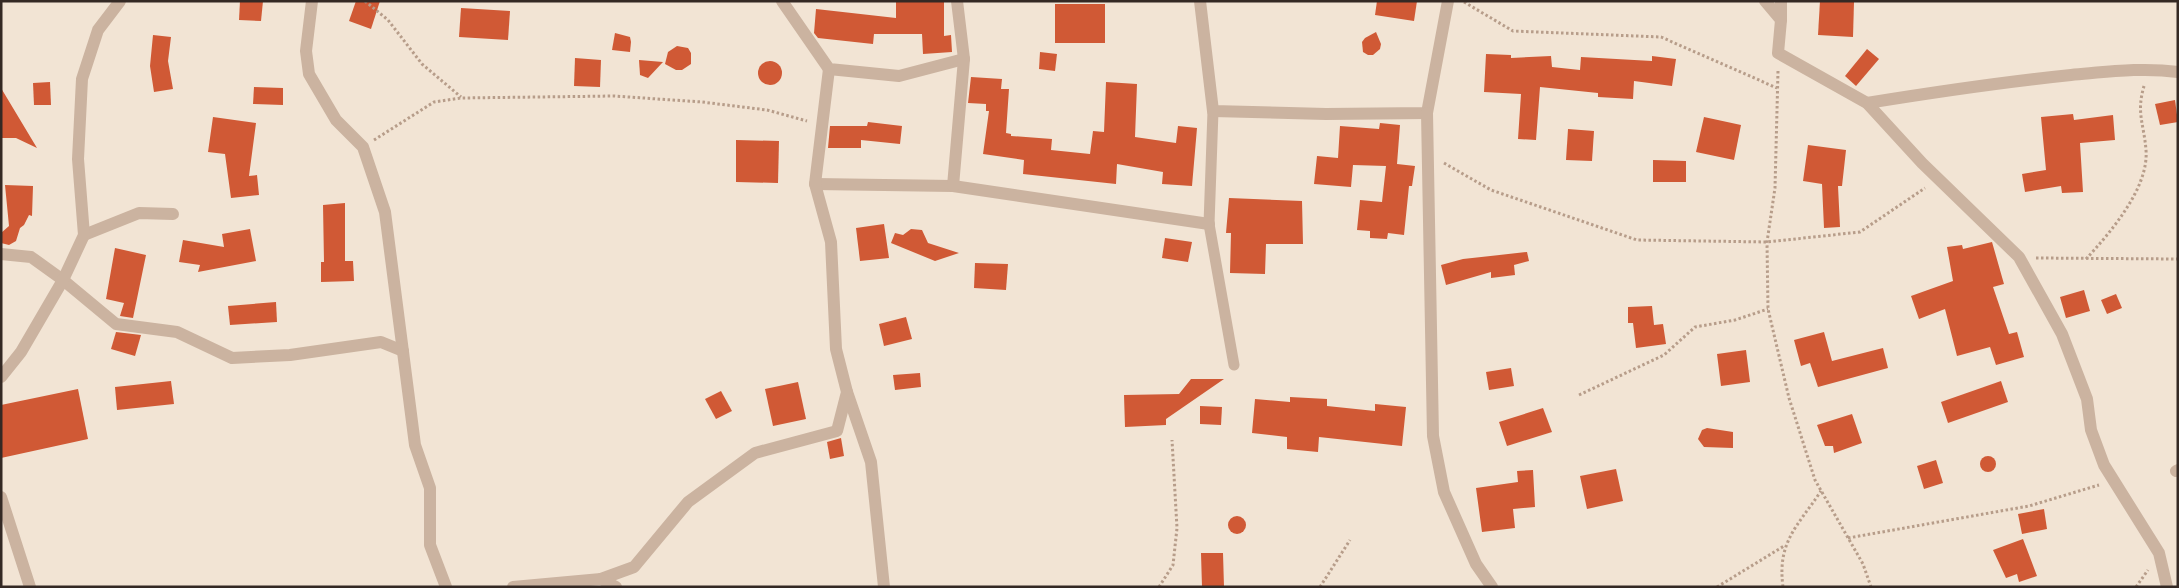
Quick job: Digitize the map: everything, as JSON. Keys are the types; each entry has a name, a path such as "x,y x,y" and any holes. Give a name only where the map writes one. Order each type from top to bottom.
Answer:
{"street":[{"path":"1,377 21,352 63,280 84,235 78,159 82,79 98,30 120,1"},
{"path":"312,1 306,52 308,74 336,120 363,147 385,212 415,445 430,488 430,545 446,587"},
{"path":"782,1 829,69 815,184 831,242 836,349 846,392 871,462 884,587"},
{"path":"953,186 964,59 956,1"},
{"path":"1200,1 1213,111 1326,114 1427,113"},
{"path":"1448,1 1427,113 1433,436 1444,492 1476,564 1492,587"},
{"path":"1765,1 1781,20"},
{"path":"1781,1 1778,53 1867,103 1938,179 2019,257 2062,334 2087,399 2091,430 2104,465 2160,553 2167,587"},
{"path":"829,69 898,76 964,59"},
{"path":"1867,103 1946,90 2149,68 2178,72"},
{"path":"815,184 953,186 1209,224"},
{"path":"84,235 139,213 173,214"},
{"path":"1,254 30,257 63,280 116,324 177,332 232,358 290,355 380,342 403,351"},
{"path":"513,587 601,579 634,567 688,502 755,452 836,431 846,392"},
{"path":"1,498 30,587"},
{"path":"601,579 616,587"}],"lane":[{"path":"1213,111 1209,224 1234,365"}],"path":[{"path":"365,1 388,20 422,64 461,98"},
{"path":"1462,1 1513,31 1661,37 1777,88"},
{"path":"1778,53 1775,188 1767,242 1768,309 1789,398 1815,480 1863,564 1871,587"},
{"path":"2086,259 2110,233 2140,185 2147,152 2139,104 2149,68"},
{"path":"363,147 434,102 461,98 614,96 692,101 768,110 822,125"},
{"path":"1428,153 1491,190 1637,240 1767,242 1860,232 1938,179"},
{"path":"2019,257 2178,259"},
{"path":"1579,395 1664,355 1695,327 1735,320 1768,309"},
{"path":"1159,587 1173,565 1177,528 1172,440"},
{"path":"1848,538 2029,506 2114,480"},
{"path":"1783,587 1781,566 1785,546 1821,491"},
{"path":"1320,587 1350,540"},
{"path":"1717,587 1785,546"}],"building":[{"path":"240,1 263,1 261,21 239,20"},
{"path":"356,1 380,1 371,29 349,21"},
{"path":"896,1 944,1 944,36 951,35 952,52 923,54 922,34 874,34 873,44 818,38 814,33 816,9 896,18"},
{"path":"1377,1 1417,1 1414,21 1375,15"},
{"path":"1820,1 1854,2 1853,37 1818,35"},
{"path":"1055,4 1105,4 1105,43 1055,43"},
{"path":"461,8 510,11 508,40 459,37"},
{"path":"1376,32 1381,44 1380,49 1373,55 1368,55 1363,52 1362,42 1365,38"},
{"path":"615,33 630,37 630,52 612,50"},
{"path":"153,35 171,37 168,61 173,89 154,92 150,66"},
{"path":"677,46 688,48 691,53 691,64 682,70 676,70 665,64 668,52"},
{"path":"1867,49 1879,59 1856,86 1845,76"},
{"path":"1040,52 1057,54 1055,71 1039,69"},
{"path":"1486,54 1511,55 1511,58 1551,56 1552,67 1580,70 1581,57 1652,61 1652,56 1676,59 1672,86 1634,81 1633,99 1598,97 1598,93 1540,87 1536,140 1518,139 1521,94 1484,92"},
{"path":"575,58 601,60 600,87 574,86"},
{"path":"639,60 663,62 648,78 640,75"},
{"path":"770,61 778,65 782,73 778,81 770,85 762,81 758,73 762,65"},
{"path":"971,77 1002,79 1001,89 1009,89 1006,133 1011,134 1011,136 1052,139 1051,150 1090,154 1093,131 1104,132 1106,82 1137,84 1135,137 1176,143 1178,126 1197,128 1192,186 1162,184 1163,172 1117,164 1116,184 1023,174 1024,160 983,154 989,111 986,111 986,104 968,103"},
{"path":"50,82 51,105 34,105 33,83"},
{"path":"254,87 283,88 283,105 253,104"},
{"path":"1,88 37,148 16,138 1,138"},
{"path":"2175,100 2178,122 2160,125 2155,104"},
{"path":"2073,114 2074,120 2113,115 2115,140 2080,143 2083,192 2062,193 2061,186 2025,192 2022,174 2046,170 2041,117"},
{"path":"213,117 256,123 249,176 257,175 259,195 231,198 225,154 208,152"},
{"path":"1704,117 1741,125 1734,160 1696,152"},
{"path":"868,122 902,126 900,144 861,140 861,148 828,148 830,126 867,126"},
{"path":"1380,123 1400,125 1397,164 1415,166 1412,186 1409,186 1404,235 1388,233 1387,239 1370,238 1370,231 1357,230 1360,200 1382,202 1386,166 1353,165 1351,187 1314,184 1317,156 1338,158 1340,126 1379,129"},
{"path":"1568,129 1594,131 1592,161 1566,160"},
{"path":"736,140 779,141 778,183 736,182"},
{"path":"1808,145 1846,150 1842,186 1838,186 1840,227 1824,228 1822,184 1803,181"},
{"path":"1653,160 1686,161 1686,182 1653,182"},
{"path":"5,185 33,186 32,216 29,215 24,225 20,228 16,241 9,245 1,243 1,233 9,226"},
{"path":"1229,198 1302,201 1303,244 1266,244 1265,274 1230,273 1231,233 1226,233"},
{"path":"345,203 345,261 353,261 354,281 321,282 321,262 324,262 323,205"},
{"path":"884,224 889,258 860,261 856,228"},
{"path":"250,229 256,261 198,272 200,265 179,262 183,240 224,247 222,234"},
{"path":"911,229 922,230 928,243 959,253 935,261 891,243 895,233 903,235"},
{"path":"1165,238 1192,242 1188,262 1162,258"},
{"path":"1992,242 2004,284 1993,287 2009,334 2017,332 2024,357 1996,365 1990,347 1957,356 1945,309 1919,319 1911,296 1953,281 1947,247 1962,245 1963,249"},
{"path":"115,248 146,255 133,318 120,316 124,303 106,299"},
{"path":"1527,252 1529,261 1514,265 1515,275 1491,278 1491,272 1446,285 1441,265 1463,259"},
{"path":"975,263 1008,264 1006,290 974,288"},
{"path":"2084,290 2090,311 2066,318 2060,297"},
{"path":"2116,294 2122,308 2107,314 2101,300"},
{"path":"276,302 277,322 230,325 228,306"},
{"path":"1652,306 1654,325 1663,324 1666,344 1636,348 1633,323 1628,323 1628,307"},
{"path":"906,317 912,339 884,346 879,324"},
{"path":"116,332 141,335 135,356 111,349"},
{"path":"1824,332 1832,361 1883,348 1888,368 1818,387 1810,363 1801,366 1794,340"},
{"path":"1746,350 1750,382 1721,386 1717,354"},
{"path":"1511,368 1514,386 1489,390 1486,372"},
{"path":"920,373 921,387 895,390 893,375"},
{"path":"1191,379 1224,379 1166,419 1166,425 1125,427 1124,395 1179,394"},
{"path":"171,381 174,404 117,410 115,387"},
{"path":"2001,381 2008,402 1948,423 1941,402"},
{"path":"798,382 806,419 773,426 765,389"},
{"path":"78,389 88,439 1,458 1,405"},
{"path":"721,391 732,411 716,419 705,399"},
{"path":"1290,397 1327,399 1327,406 1375,411 1375,404 1406,407 1402,446 1319,437 1318,452 1287,449 1287,437 1252,433 1255,399 1290,402"},
{"path":"1200,406 1222,407 1221,425 1200,424"},
{"path":"1543,408 1552,432 1507,446 1499,422"},
{"path":"1852,414 1862,443 1834,453 1833,446 1825,446 1817,425"},
{"path":"1707,428 1733,432 1733,448 1704,447 1698,439 1702,430"},
{"path":"841,438 844,456 830,459 827,442"},
{"path":"1988,456 1996,464 1988,472 1980,464"},
{"path":"1936,460 1943,483 1924,489 1917,466"},
{"path":"1616,469 1623,501 1587,509 1580,476"},
{"path":"1533,470 1535,507 1513,509 1515,528 1482,532 1476,488 1518,482 1517,471"},
{"path":"2044,509 2047,529 2022,534 2018,514"},
{"path":"1237,516 1243,519 1246,525 1243,531 1237,534 1231,531 1228,525 1231,519"},
{"path":"2023,539 2037,576 2019,582 2017,574 2006,578 1993,550"},
{"path":"1201,553 1223,553 1224,587 1202,587"}]}
